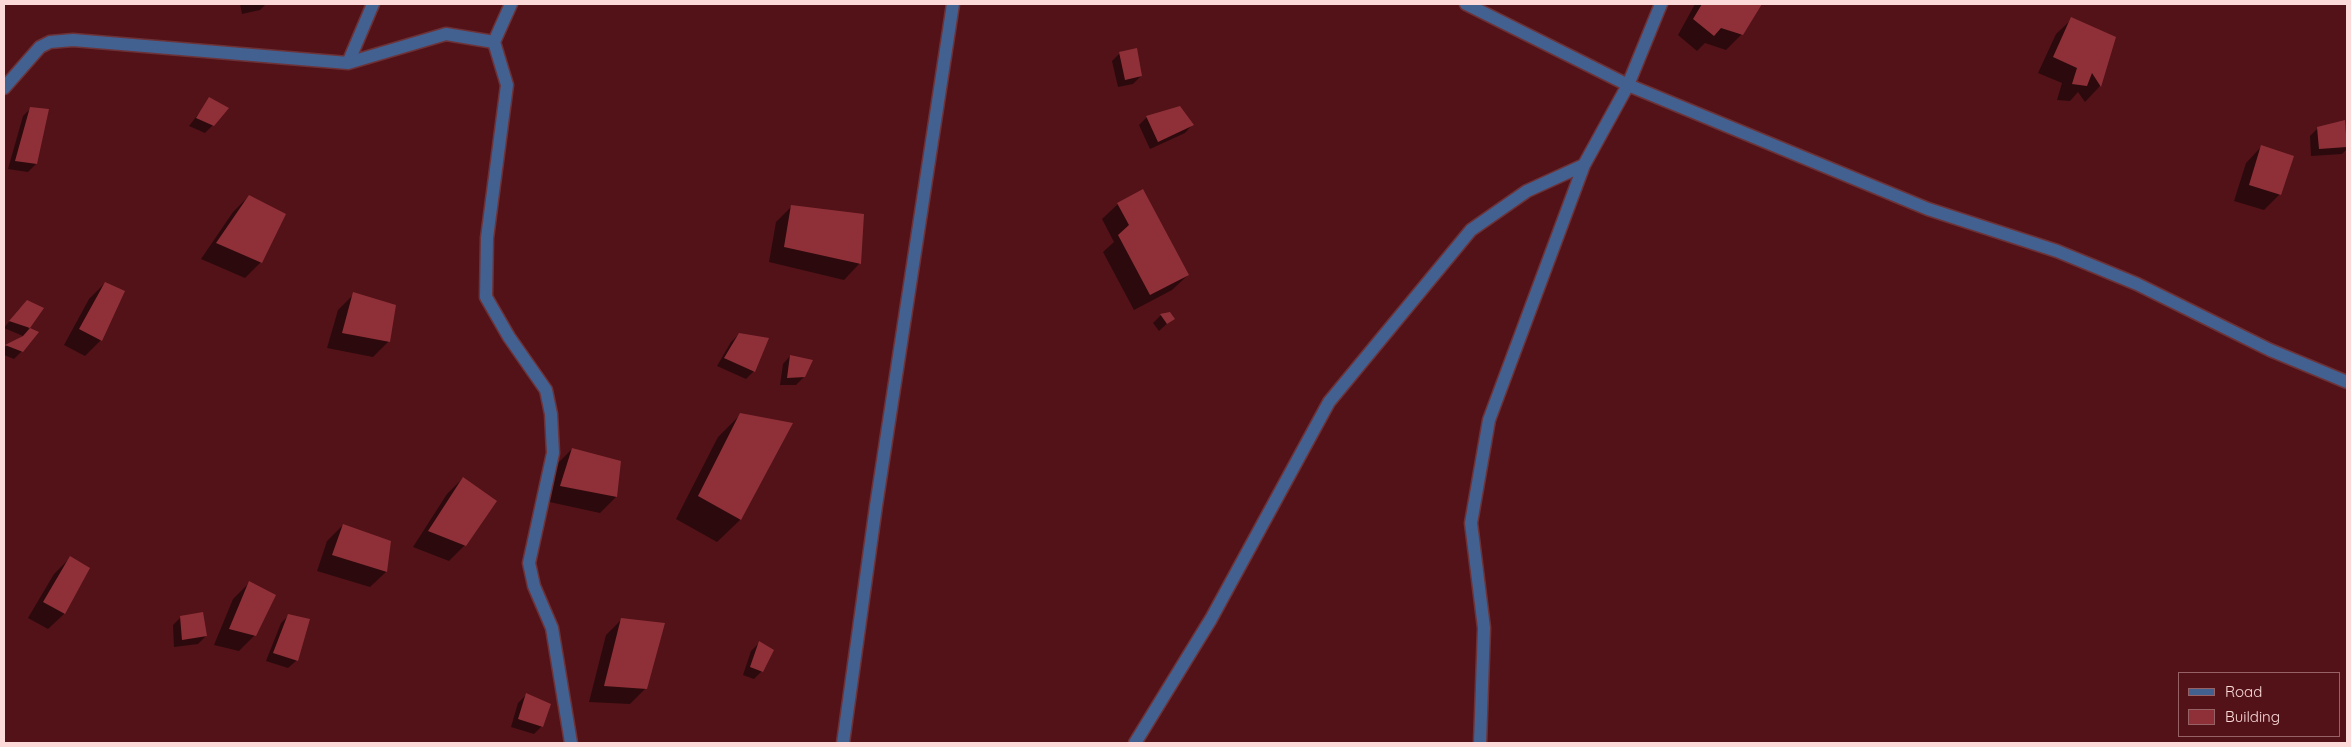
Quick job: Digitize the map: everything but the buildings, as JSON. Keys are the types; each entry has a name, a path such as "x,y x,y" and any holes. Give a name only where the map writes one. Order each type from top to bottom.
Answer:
{"street":[{"path":"348,63 373,4"},
{"path":"512,4 494,42 507,85 487,238 486,297 509,337 546,390 550,406 553,453 530,563 534,586 552,628 571,743"},
{"path":"843,743 876,506 953,4"},
{"path":"1466,4 1628,85 1928,208 2058,252 2137,284 2270,350 2347,382"},
{"path":"1480,743 1484,628 1471,523 1489,420 1584,165 1628,85 1661,4"},
{"path":"4,88 40,47 50,42 73,40 348,63 446,34 494,42"},
{"path":"1134,743 1211,619 1329,402 1471,230 1527,191 1584,165"}]}
